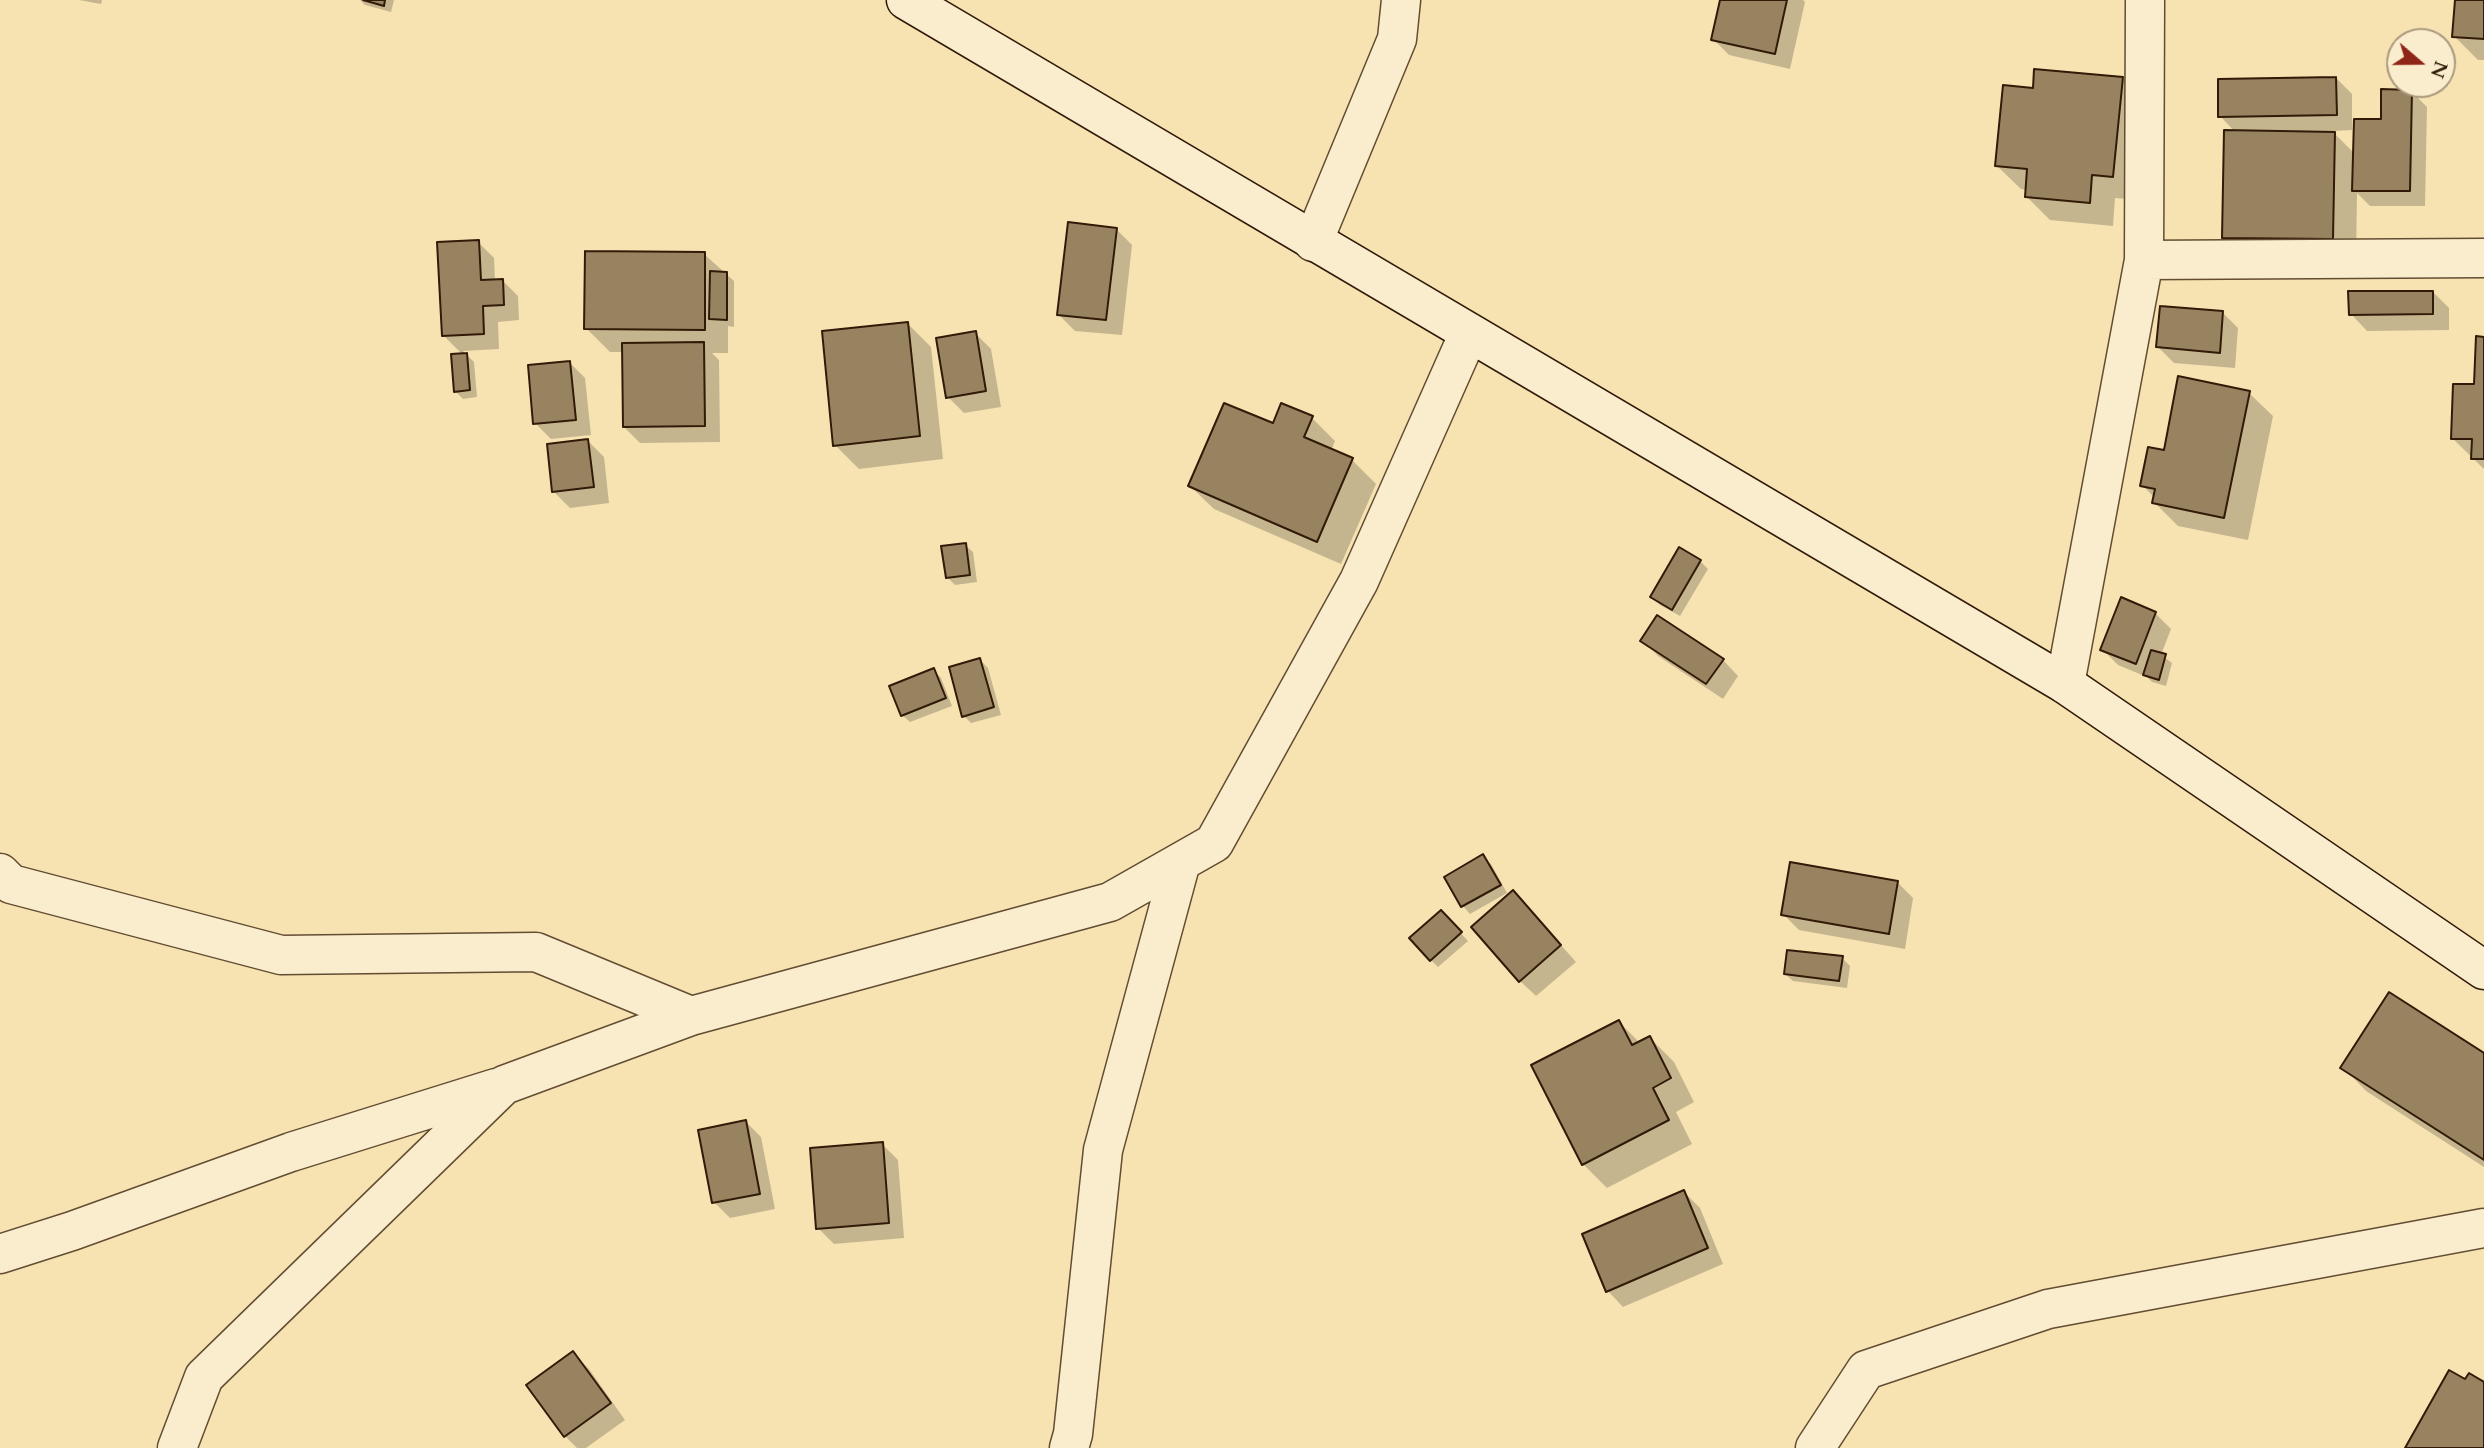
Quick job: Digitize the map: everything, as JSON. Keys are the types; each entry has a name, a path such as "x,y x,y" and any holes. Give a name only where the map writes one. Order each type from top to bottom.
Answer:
{"street":[{"path":"906,0 2065,684 2484,970"},
{"path":"1314,242 1397,39 1401,0"},
{"path":"2065,684 2144,260 2145,0"},
{"path":"2144,260 2484,258"},
{"path":"0,1254 72,1231 291,1152 504,1085 691,1016 1110,902 1214,844 1359,581 1469,333"},
{"path":"1069,1448 1073,1434 1103,1150 1181,862"},
{"path":"0,873 11,884 281,955 536,952 691,1016"},
{"path":"177,1448 204,1377 504,1085"},
{"path":"1815,1448 1866,1370 2048,1309 2484,1228"}],"building":[{"path":"363,0 385,0 384,6"},
{"path":"1720,0 1787,0 1775,54 1711,40"},
{"path":"2455,0 2484,0 2484,39 2456,37 2456,28 2453,28"},
{"path":"2034,69 2123,77 2113,177 2092,175 2090,203 2025,197 2027,169 1995,166 2003,85 2033,88"},
{"path":"2336,77 2337,115 2218,117 2218,79"},
{"path":"2381,89 2386,89 2386,98 2412,98 2410,191 2352,191 2354,119 2381,119"},
{"path":"2224,130 2335,132 2333,239 2222,238"},
{"path":"1068,222 1117,228 1106,320 1057,315"},
{"path":"479,240 481,280 503,279 504,305 483,306 484,334 442,336 437,242"},
{"path":"585,251 705,252 705,330 584,329"},
{"path":"710,271 727,272 727,320 709,319"},
{"path":"2348,291 2433,291 2433,314 2349,315"},
{"path":"2160,306 2223,311 2220,353 2156,347"},
{"path":"908,322 920,436 833,446 822,331"},
{"path":"976,331 986,391 946,398 936,338"},
{"path":"2476,336 2484,337 2484,459 2471,459 2472,439 2451,439 2453,384 2474,384"},
{"path":"704,342 705,426 623,427 622,343"},
{"path":"467,353 470,390 454,392 451,354"},
{"path":"570,361 576,420 533,424 528,365"},
{"path":"2178,376 2250,391 2224,518 2152,503 2155,489 2140,486 2148,447 2164,450"},
{"path":"1224,403 1273,423 1281,403 1313,416 1304,437 1353,458 1317,542 1188,486"},
{"path":"588,439 594,487 552,492 547,444"},
{"path":"966,543 970,575 946,578 941,546"},
{"path":"1679,547 1701,560 1672,610 1650,597"},
{"path":"2121,597 2156,612 2136,664 2100,650"},
{"path":"1657,615 1724,659 1706,684 1640,641"},
{"path":"2151,650 2166,654 2159,680 2143,675"},
{"path":"980,658 994,707 962,717 949,667"},
{"path":"934,668 946,698 901,716 889,686"},
{"path":"1483,854 1501,885 1461,907 1444,877"},
{"path":"1790,862 1898,881 1889,934 1781,915"},
{"path":"1513,890 1561,945 1519,982 1471,927"},
{"path":"1441,910 1462,932 1430,961 1409,938"},
{"path":"1787,950 1843,956 1839,981 1784,974"},
{"path":"2389,992 2484,1053 2484,1160 2340,1068"},
{"path":"1619,1020 1632,1045 1650,1036 1671,1078 1653,1088 1669,1120 1582,1165 1531,1065"},
{"path":"746,1120 760,1194 712,1203 698,1130"},
{"path":"883,1142 889,1223 816,1229 810,1148"},
{"path":"1684,1190 1708,1248 1606,1292 1582,1234"},
{"path":"573,1351 611,1403 564,1437 526,1385"},
{"path":"2449,1370 2465,1379 2469,1373 2484,1382 2484,1448 2405,1448"}]}
